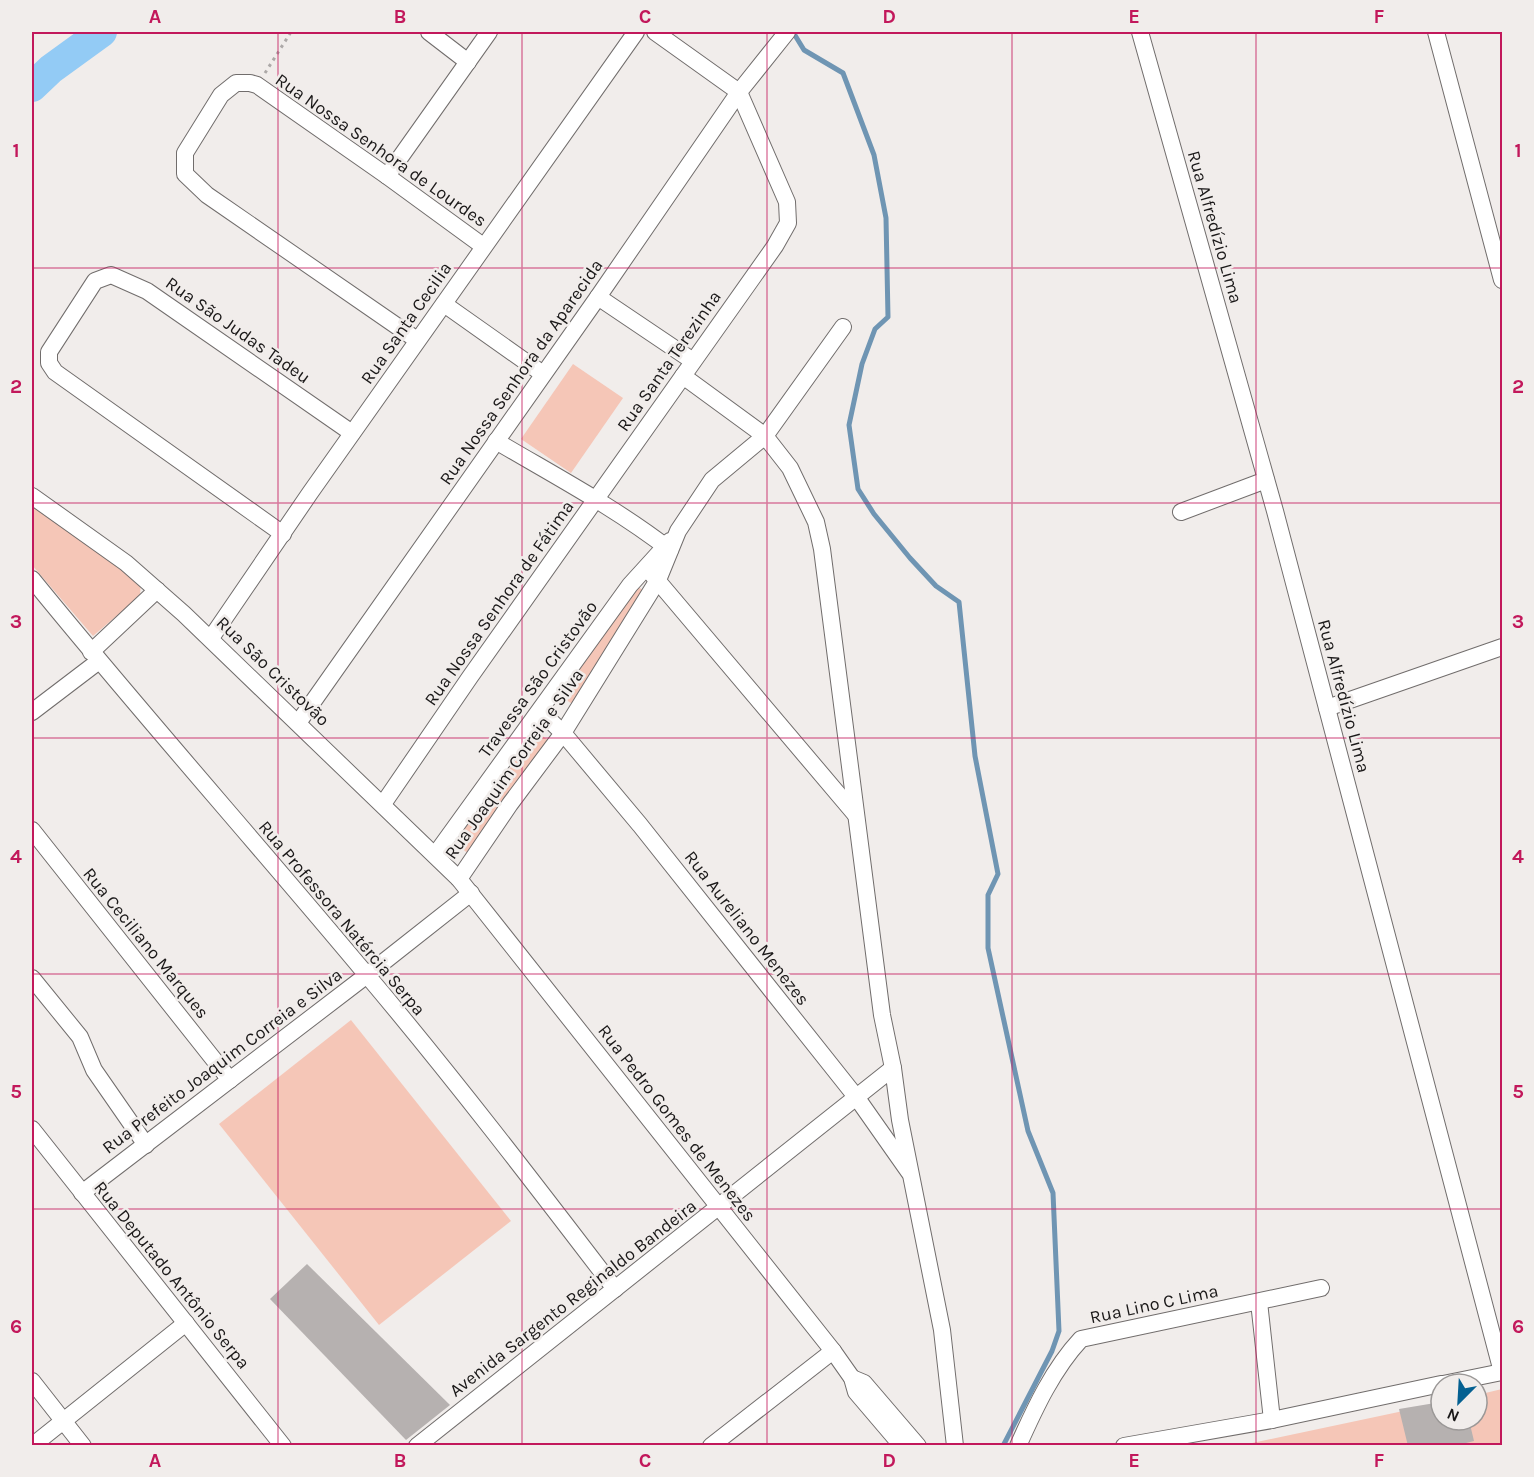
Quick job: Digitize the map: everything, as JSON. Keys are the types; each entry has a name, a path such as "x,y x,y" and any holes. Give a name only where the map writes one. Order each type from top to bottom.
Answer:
{"street":[{"path":"429,32 468,62"},
{"path":"387,176 489,32"},
{"name":"Rua Santa Cecilia","path":"211,638 417,340 636,32"},
{"path":"655,32 739,92"},
{"name":"Rua Alfredízio Lima","path":"1140,32 1266,480 1502,1372"},
{"path":"1436,32 1503,280"},
{"name":"Rua Nossa Senhora da Aparecida","path":"298,723 598,297 739,92 782,38"},
{"path":"257,85 236,83 221,95 185,153 185,174 207,195 417,340"},
{"name":"Rua Nossa Senhora de Lourdes","path":"257,85 483,246"},
{"name":"Rua Santa Terezinha","path":"596,499 775,246 788,223 787,202 739,92"},
{"name":"Rua São Judas Tadeu","path":"282,534 55,372 49,363 49,352 95,281 111,275 147,291 352,434"},
{"path":"598,297 693,361"},
{"path":"444,304 543,374"},
{"name":"Travessa São Cristovão","path":"658,580 668,548 712,480 765,436 843,327"},
{"path":"683,375 765,436 790,468 816,522 822,549 882,1015 942,1330 955,1446"},
{"path":"496,441 596,499"},
{"path":"1181,512 1266,480"},
{"name":"Rua São Cristovão","path":"32,496 126,563 211,638 384,804 471,893"},
{"name":"Rua Nossa Senhora de Fátima","path":"384,804 470,677 596,499 668,548"},
{"name":"Travessa São Cristovão","path":"435,855 645,567 668,548"},
{"path":"645,567 856,814"},
{"name":"Rua Professora Natércia Serpa","path":"32,579 95,657 367,975 548,1201 615,1289"},
{"name":"Rua Joaquim Correia e Silva","path":"459,879 510,804 563,733 658,580"},
{"path":"32,712 95,657 157,590"},
{"path":"1327,708 1503,646"},
{"name":"Rua Aureliano Menezes","path":"540,711 563,733 640,825 857,1098 913,1178"},
{"name":"Rua Ceciliano Marques","path":"32,830 230,1080"},
{"name":"Rua Prefeito Joaquim Correia e Silva","path":"82,1193 471,893"},
{"name":"Rua Pedro Gomes de Menezes","path":"471,893 833,1351 852,1378 856,1392 902,1446"},
{"path":"32,978 80,1037 94,1070 146,1145"},
{"name":"Avenida Sargento Reginaldo Bandeira","path":"417,1446 893,1068"},
{"name":"Rua Deputado Antônio Serpa","path":"32,1129 283,1446"},
{"name":"Rua Lino C Lima","path":"1017,1446 1038,1402 1068,1353 1081,1339 1321,1288"},
{"path":"1259,1302 1272,1420"},
{"path":"32,1446 186,1323"},
{"path":"711,1446 833,1351"},
{"name":"Rua Pedro Gomes de Menezes","path":"852,1378 864,1383 918,1446"},
{"path":"32,1381 83,1446"},
{"path":"1124,1446 1272,1420 1429,1387"}],"path":[{"path":"257,85 291,32"}],"shaded area":[{"path":"573,364 623,398 571,473 521,439"},
{"path":"32,502 141,580 140,596 93,636 32,565"},
{"path":"634,584 647,593 574,705 560,696"},
{"path":"537,732 552,743 469,854 454,843"},
{"path":"351,1020 511,1221 379,1325 219,1124"},
{"path":"1502,1389 1502,1445 1238,1446 1429,1406 1429,1432 1489,1432 1489,1392"}],"building":[{"path":"307,1264 450,1405 406,1440 270,1299"},
{"path":"1429,1404 1429,1432 1472,1432 1474,1441 1454,1446 1408,1446 1399,1409"}],"waterway":[{"path":"32,87 51,69 102,32"},
{"path":"793,32 804,50 843,73 874,155 886,218 888,317 875,329 862,364 849,425 858,489 874,514 910,558 936,586 959,602 975,756 998,874 988,895 988,948 1028,1131 1053,1193 1059,1331 1052,1351 1003,1446"}]}
